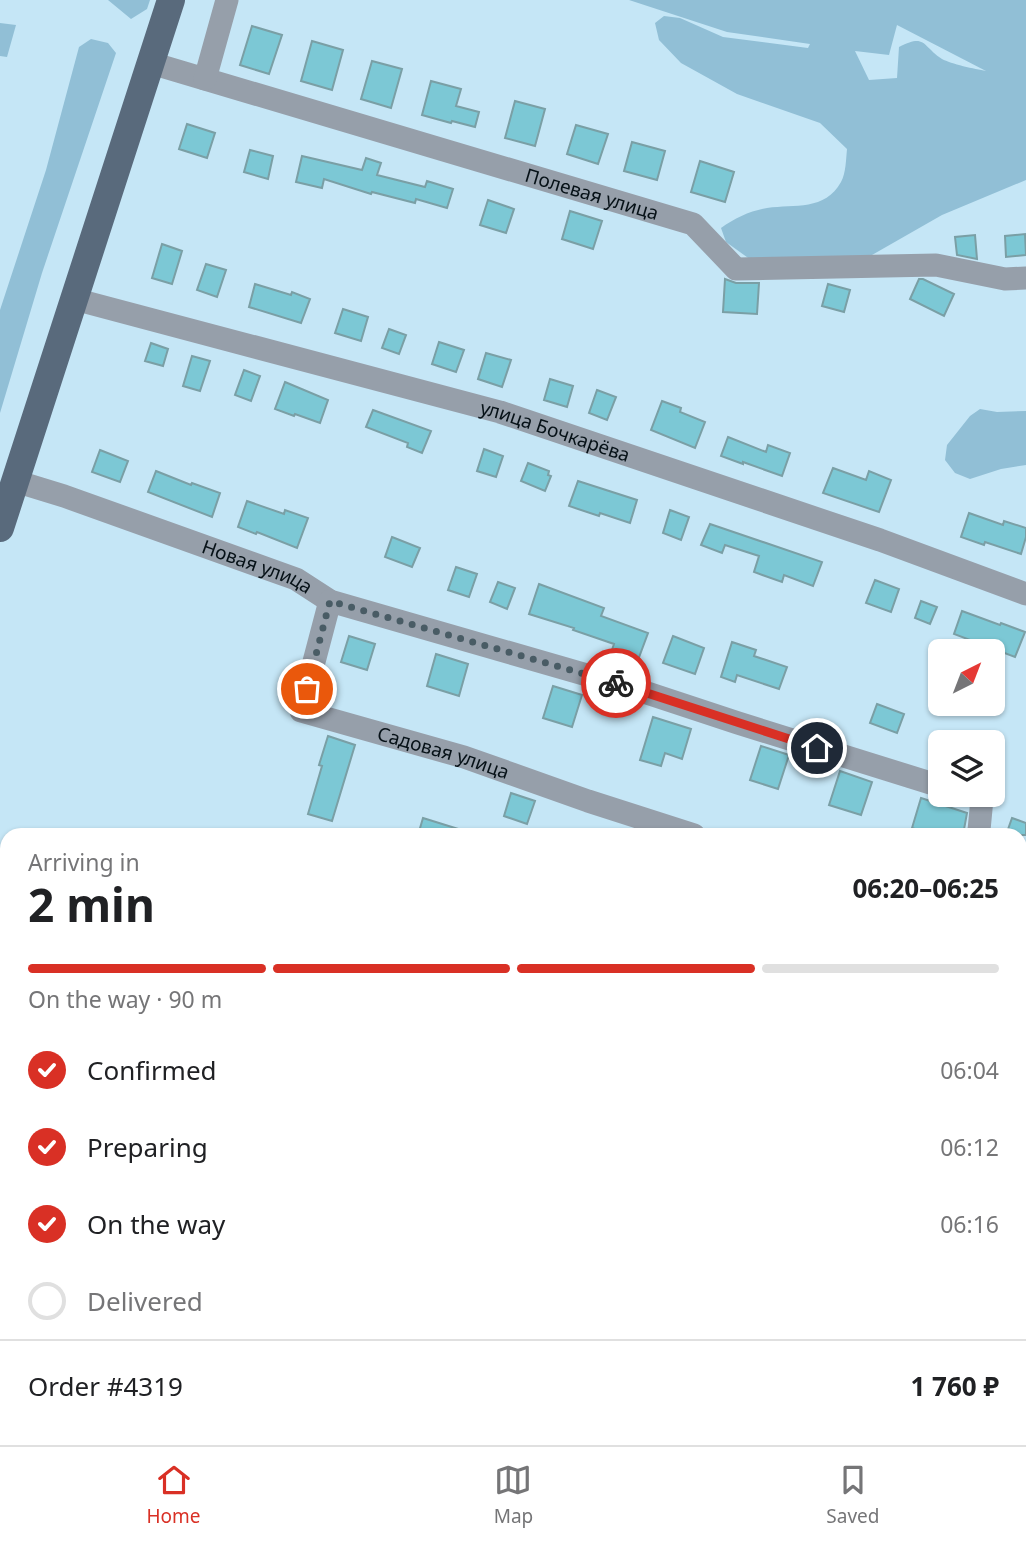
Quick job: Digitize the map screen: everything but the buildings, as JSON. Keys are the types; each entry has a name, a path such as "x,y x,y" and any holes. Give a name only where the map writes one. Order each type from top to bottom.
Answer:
{"main road":[{"path":"0,528 171,0"}],"street":[{"path":"205,79 227,0"},
{"name":"Полевая улица","path":"151,63 693,223 736,269 936,265 1005,279 1026,278"},
{"name":"улица Бочкарёва","path":"74,299 500,412 880,540 1026,594"},
{"name":"Новая улица","path":"15,481 296,579 330,601 632,688 928,782"},
{"name":"Садовая улица","path":"330,601 301,711 464,757 672,828"},
{"path":"979,828 981,807"}],"shaded area":[{"path":"108,0 150,0 147,9 131,19"},
{"path":"629,0 1026,0 1026,180 942,215 865,259 751,260 726,242 721,228 755,211 808,204 827,198 843,178 847,149 820,123 737,94 681,63 659,40 655,23 664,16 680,18 723,37 808,48 810,44 727,32","holes":["897,25 986,71 946,61 923,43 914,41 899,47 897,78 869,80 855,51 889,55"]},
{"path":"0,23 16,25 7,57 0,56"},
{"path":"91,39 108,43 116,53 42,273 0,413 0,310 46,170 79,47"},
{"path":"980,409 997,412 1026,411 1026,465 1001,469 970,479 955,473 945,460 947,445 970,416"}],"way so far":[{"path":"307,689 330,601 616,683"}],"route":[{"path":"616,683 817,748"}]}
